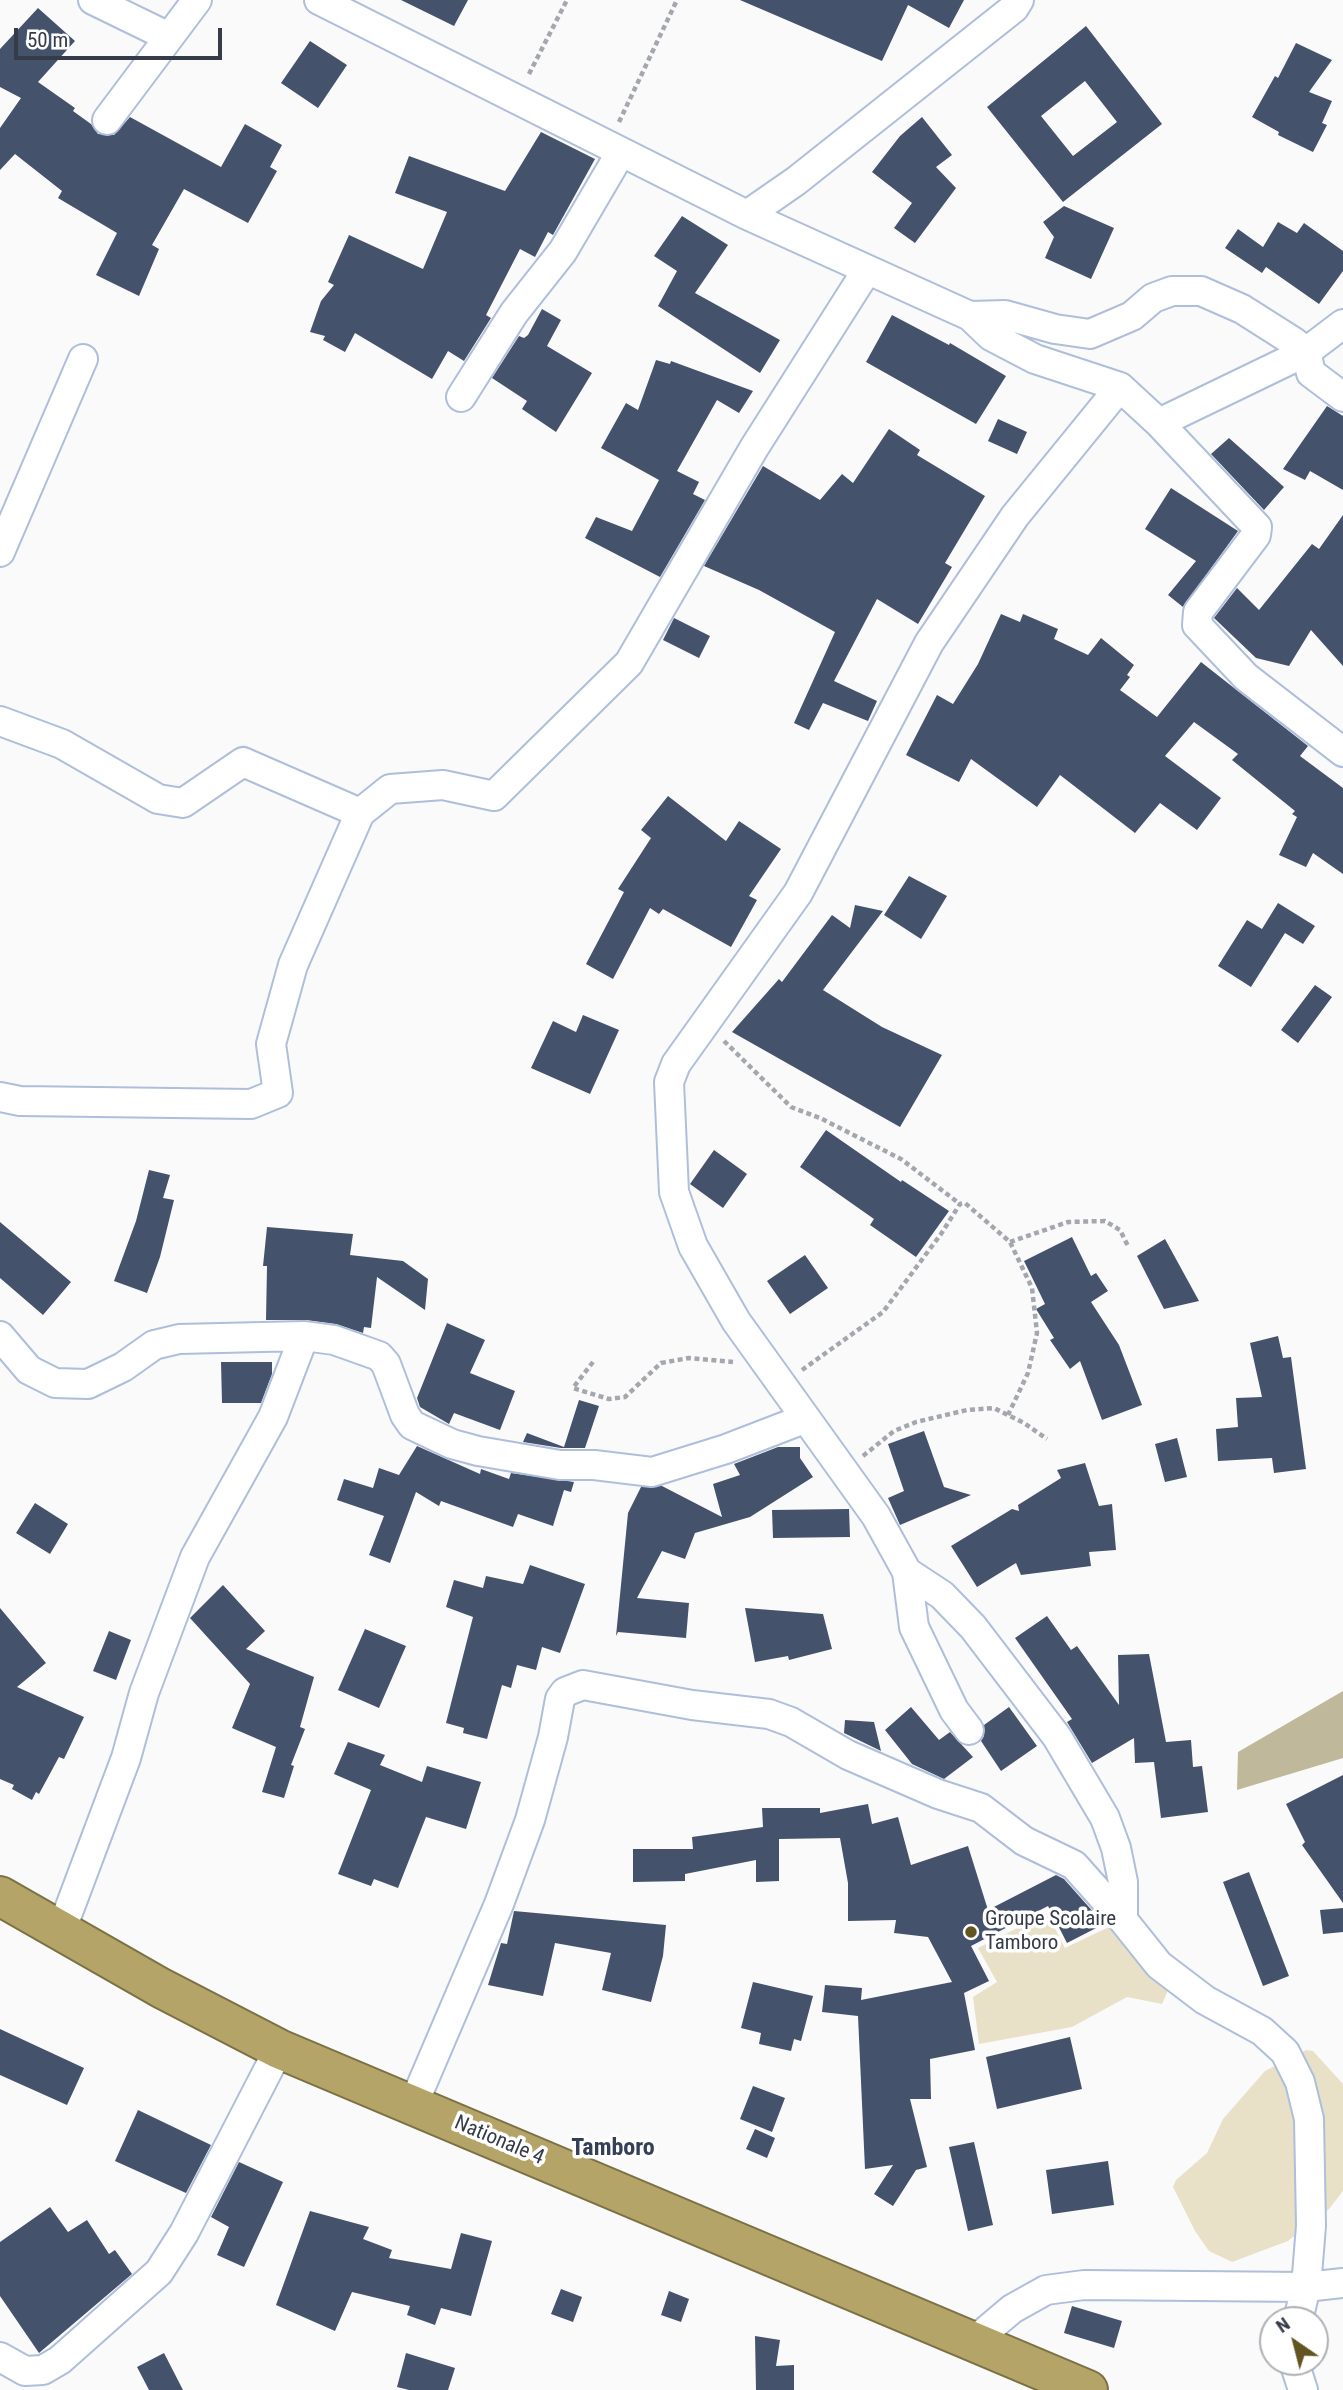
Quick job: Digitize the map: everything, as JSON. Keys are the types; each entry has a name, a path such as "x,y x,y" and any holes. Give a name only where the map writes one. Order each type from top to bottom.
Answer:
{"highway":[{"name":"Nationale 4","path":"0,1896 161,1988 279,2049 1088,2390"}],"street":[{"path":"93,0 169,37"},
{"path":"107,120 197,0"},
{"path":"319,0 747,215 970,316 991,336 1035,359 1120,387 1159,423 1257,527 1256,535 1198,612 1198,625 1246,677 1343,752"},
{"path":"747,215 1014,8 1020,0"},
{"path":"461,397 514,313 563,251 614,148"},
{"path":"0,1097 20,1101 251,1104 278,1093 271,1044 293,965 360,813 390,789 443,785 494,796 629,663 754,448 867,270"},
{"path":"970,316 1005,315 1055,330 1090,334 1132,316 1153,298 1172,290 1201,292 1242,309 1306,352 1311,373 1343,397"},
{"path":"1159,423 1306,352 1343,324"},
{"path":"0,552 83,359"},
{"path":"969,1730 954,1710 914,1627 907,1572 876,1516 736,1321 693,1246 674,1192 669,1082 676,1064 798,893 929,643 1015,516 1120,387"},
{"path":"0,720 62,744 158,799 183,803 243,762 360,813"},
{"path":"0,1336 29,1370 55,1382 88,1384 123,1367 154,1345 179,1339 304,1336 334,1340 379,1356 386,1364 405,1415 412,1425 452,1444 500,1456 560,1465 594,1465 652,1472 726,1449 804,1419"},
{"path":"61,1931 126,1758 144,1692 195,1557 273,1417 304,1336"},
{"path":"907,1572 942,1595 973,1627 1057,1737 1105,1818 1116,1848 1123,1882 1123,1920"},
{"path":"413,2105 499,1904 530,1820 553,1737 560,1699 565,1692 583,1685 692,1705 769,1714 791,1721 848,1755 938,1794 981,1808 1024,1841 1074,1865 1159,1965 1205,2000 1262,2031 1285,2052 1300,2082 1309,2119 1311,2226 1306,2287 1301,2306"},
{"path":"0,2357 25,2371 43,2370 60,2360 159,2272 184,2233 279,2049"},
{"path":"973,2342 1012,2309 1046,2290 1084,2285 1306,2287 1343,2283"}],"path":[{"path":"513,99 531,71 567,0"},
{"path":"614,148 677,0"},
{"path":"724,998 720,1035 791,1107 820,1118 901,1159 960,1203 975,1208 1010,1242 1032,1288 1037,1333 1028,1373 1008,1415"},
{"path":"782,1386 883,1312 941,1234 960,1203"},
{"path":"1010,1242 1068,1223 1105,1221 1119,1230 1129,1248"},
{"path":"593,1362 573,1388 609,1399 625,1397 661,1363 689,1358 725,1363 761,1357"},
{"path":"849,1477 868,1449 894,1431 916,1422 967,1410 994,1408 1046,1439"}],"shaded area":[{"path":"1343,1691 1343,1758 1237,1790 1238,1752"},
{"path":"1047,1913 1065,1948 1111,1926 1178,1968 1162,2004 1127,1997 1072,2027 979,2044 973,1997 997,1982 978,1948"},
{"path":"1306,2050 1313,2051 1343,2084 1343,2191 1329,2209 1288,2241 1232,2262 1209,2251 1195,2231 1173,2187 1176,2180 1207,2153 1223,2119 1265,2071"}],"building":[{"path":"401,0 468,0 454,26"},
{"path":"740,0 964,0 949,28 908,5 882,61"},
{"path":"38,8 75,41 38,82 75,108 73,111 91,124 98,134 114,135 130,117 221,167 245,124 282,145 270,167 277,171 248,223 184,189 152,245 159,249 139,296 96,275 117,233 58,198 62,191 15,154 0,170 0,128 21,98 0,87 0,49"},
{"path":"1086,26 1162,124 1063,202 987,107","holes":["1085,81 1117,122 1073,156 1041,116"]},
{"path":"310,41 347,65 318,108 281,83"},
{"path":"1296,43 1332,60 1309,92 1332,101 1322,123 1327,125 1313,152 1278,135 1279,132 1252,117 1275,76 1278,78"},
{"path":"922,117 952,155 936,167 956,188 915,243 894,228 912,203 872,172 900,136"},
{"path":"541,132 595,159 553,235 548,232 535,257 520,249 486,315 491,318 464,361 448,351 432,379 355,333 345,352 323,340 325,336 310,332 321,301 334,285 328,282 349,235 423,269 447,212 395,193 409,156 505,191"},
{"path":"1064,206 1114,228 1091,279 1045,258 1054,237 1043,222"},
{"path":"682,216 728,245 695,293 780,340 760,373 658,306 677,271 654,256"},
{"path":"1278,222 1297,233 1304,223 1343,251 1343,271 1319,304 1266,267 1262,273 1225,248 1238,229 1263,247"},
{"path":"542,309 561,320 547,346 592,373 556,432 522,409 527,401 492,378 519,336 524,338 528,335"},
{"path":"892,315 949,345 950,343 1006,376 976,424 866,362"},
{"path":"656,360 670,364 671,361 753,391 739,413 717,400 677,471 699,482 693,494 705,500 660,577 585,538 596,517 632,531 659,480 601,448 626,403 638,410"},
{"path":"1327,406 1343,416 1343,490 1310,471 1305,480 1283,469"},
{"path":"998,419 1027,432 1017,454 988,441"},
{"path":"889,429 920,450 917,455 985,496 945,563 952,567 918,624 877,599 834,681 877,701 868,721 823,703 809,730 794,723 835,632 759,590 704,566 763,466 820,500 842,474 853,483"},
{"path":"1229,438 1284,487 1264,510 1211,454"},
{"path":"1171,488 1238,531 1183,607 1168,595 1196,561 1145,529"},
{"path":"1343,515 1343,666 1311,630 1289,666 1256,658 1214,618 1237,588 1259,610 1312,544 1319,549"},
{"path":"1001,614 1020,622 1023,614 1058,629 1054,639 1088,655 1101,638 1134,665 1127,675 1130,677 1120,690 1157,717 1201,662 1308,746 1300,756 1343,788 1343,874 1313,853 1306,867 1279,855 1297,817 1292,814 1295,811 1232,760 1238,754 1194,722 1165,756 1221,798 1197,830 1160,803 1135,833 1060,775 1037,807 971,759 959,782 906,755 937,695 953,704 978,664"},
{"path":"674,618 710,636 699,658 663,640"},
{"path":"668,796 726,841 739,821 781,849 749,896 757,900 731,947 663,909 659,914 650,908 613,979 586,964 624,892 618,889 651,838 641,830"},
{"path":"909,876 947,896 921,939 884,915"},
{"path":"1278,903 1315,926 1303,944 1285,933 1251,987 1218,966 1247,920 1262,929"},
{"path":"855,905 883,911 823,990 882,1027 942,1055 900,1127 732,1032 779,979 782,982 832,915 850,928"},
{"path":"1315,985 1332,997 1298,1043 1281,1030"},
{"path":"583,1015 619,1030 590,1094 531,1068 553,1021 576,1032"},
{"path":"826,1130 901,1182 902,1180 949,1211 916,1257 870,1225 874,1219 800,1167"},
{"path":"714,1150 747,1174 723,1208 690,1184"},
{"path":"149,1170 170,1175 163,1198 174,1200 160,1257 147,1293 114,1281 136,1221"},
{"path":"0,1222 71,1282 43,1315 0,1278"},
{"path":"267,1227 353,1234 350,1255 403,1261 428,1279 425,1310 377,1277 371,1328 364,1327 363,1333 336,1324 306,1320 266,1320 267,1266 263,1266"},
{"path":"1072,1237 1091,1276 1096,1273 1108,1291 1091,1302 1119,1345 1142,1405 1102,1420 1080,1361 1070,1369 1050,1340 1054,1338 1036,1309 1045,1304 1024,1261"},
{"path":"1165,1239 1199,1301 1164,1309 1137,1256"},
{"path":"805,1255 828,1288 790,1314 767,1281"},
{"path":"447,1323 485,1340 470,1373 515,1391 500,1430 454,1413 449,1424 420,1407 417,1398"},
{"path":"1278,1336 1283,1358 1291,1357 1306,1469 1274,1473 1272,1458 1218,1461 1216,1429 1238,1427 1236,1398 1262,1397 1250,1343"},
{"path":"221,1362 272,1362 272,1374 261,1403 222,1403"},
{"path":"579,1400 599,1406 585,1448 561,1448 523,1442 527,1433 564,1447"},
{"path":"924,1431 944,1487 971,1495 900,1525 888,1498 904,1491 888,1444"},
{"path":"1177,1438 1187,1477 1165,1482 1155,1444"},
{"path":"417,1446 480,1474 481,1469 509,1479 511,1473 574,1482 571,1492 564,1490 553,1526 518,1514 513,1527 441,1501 439,1506 416,1492 390,1563 369,1555 384,1516 337,1500 344,1479 373,1488 379,1468 399,1475"},
{"path":"778,1447 800,1447 800,1458 813,1477 750,1517 695,1533 685,1559 662,1551 637,1598 689,1603 686,1638 618,1632 616,1636 628,1513 641,1487 662,1486 722,1517 713,1484 740,1475 734,1464"},
{"path":"1085,1463 1099,1506 1112,1504 1116,1550 1089,1552 1091,1566 1021,1575 1016,1563 977,1587 951,1546 1012,1509 1019,1511 1018,1505 1061,1478 1057,1470"},
{"path":"35,1503 68,1524 50,1554 16,1533"},
{"path":"849,1509 850,1537 773,1538 772,1510"},
{"path":"530,1565 585,1584 560,1653 542,1647 536,1670 517,1665 511,1688 502,1685 487,1739 463,1733 464,1728 446,1723 473,1617 446,1607 454,1580 483,1588 486,1576 523,1584"},
{"path":"223,1585 265,1631 246,1649 314,1677 300,1727 305,1729 291,1765 294,1766 284,1798 262,1792 276,1747 232,1728 250,1684 190,1618"},
{"path":"0,1608 46,1663 17,1687 84,1717 64,1759 59,1757 39,1794 36,1792 32,1800 12,1789 14,1785 0,1779"},
{"path":"745,1608 823,1614 832,1649 789,1660 788,1656 755,1662"},
{"path":"1047,1616 1071,1650 1077,1646 1119,1705 1118,1655 1149,1654 1166,1742 1191,1740 1193,1767 1202,1766 1208,1812 1161,1818 1154,1762 1135,1763 1134,1738 1092,1763 1067,1722 1072,1719 1015,1638"},
{"path":"365,1629 406,1646 379,1708 338,1690"},
{"path":"109,1631 131,1640 116,1680 93,1671"},
{"path":"911,1707 939,1740 950,1732 973,1757 944,1779 912,1764 885,1730"},
{"path":"1009,1707 1037,1746 1001,1771 981,1741 984,1725"},
{"path":"845,1720 874,1722 881,1751 844,1733"},
{"path":"348,1742 385,1755 380,1765 422,1782 427,1766 481,1782 466,1829 426,1817 398,1888 374,1879 371,1886 338,1874 371,1790 334,1774"},
{"path":"1343,1775 1343,1903 1302,1845 1305,1842 1286,1804"},
{"path":"868,1804 872,1824 898,1817 911,1865 968,1846 988,1910 1056,1875 1064,1879 1104,1924 1067,1943 1048,1906 971,1946 989,1981 964,1993 975,2050 930,2059 931,2099 910,2099 927,2167 916,2170 893,2206 874,2194 893,2165 865,2169 858,2016 822,2012 825,1985 862,1988 861,2000 952,1982 928,1937 894,1933 896,1920 848,1921 848,1883 840,1838 779,1839 779,1881 756,1882 756,1860 685,1874 685,1881 633,1882 633,1849 693,1849 692,1837 763,1827 762,1808 820,1808 820,1813"},
{"path":"1249,1872 1289,1976 1263,1986 1223,1882"},
{"path":"1343,1908 1343,1932 1323,1934 1320,1910"},
{"path":"514,1911 666,1925 663,1956 651,2002 602,1990 611,1953 555,1943 543,1996 488,1985 501,1943 507,1944"},
{"path":"753,1982 813,1996 801,2041 794,2039 791,2051 759,2044 761,2033 741,2028"},
{"path":"0,2029 84,2068 67,2105 0,2075"},
{"path":"1070,2037 1082,2089 997,2109 986,2057"},
{"path":"753,2086 785,2098 772,2132 740,2119"},
{"path":"138,2110 211,2145 186,2193 115,2161"},
{"path":"755,2129 775,2138 767,2158 746,2149"},
{"path":"974,2142 993,2225 968,2231 949,2147"},
{"path":"1108,2161 1114,2205 1052,2214 1046,2170"},
{"path":"239,2162 283,2182 244,2267 217,2255 229,2227 211,2217"},
{"path":"50,2207 68,2232 87,2220 109,2254 115,2250 132,2274 39,2353 0,2296 0,2242"},
{"path":"310,2211 369,2227 363,2239 392,2250 389,2258 451,2269 461,2233 492,2241 471,2316 441,2308 435,2325 407,2315 410,2306 352,2292 335,2331 276,2305"},
{"path":"561,2289 582,2297 573,2322 551,2314"},
{"path":"669,2291 689,2299 681,2322 661,2315"},
{"path":"1072,2306 1122,2321 1114,2348 1064,2333"},
{"path":"755,2336 780,2340 776,2366 794,2365 794,2390 756,2390"},
{"path":"164,2353 183,2390 149,2390 137,2367"},
{"path":"406,2353 455,2368 448,2390 409,2390 397,2387"}],"place":[{"name":"Groupe Scolaire Tamboro","path":"971,1932"}],"district":[{"name":"Tamboro","path":"613,2149"}]}
